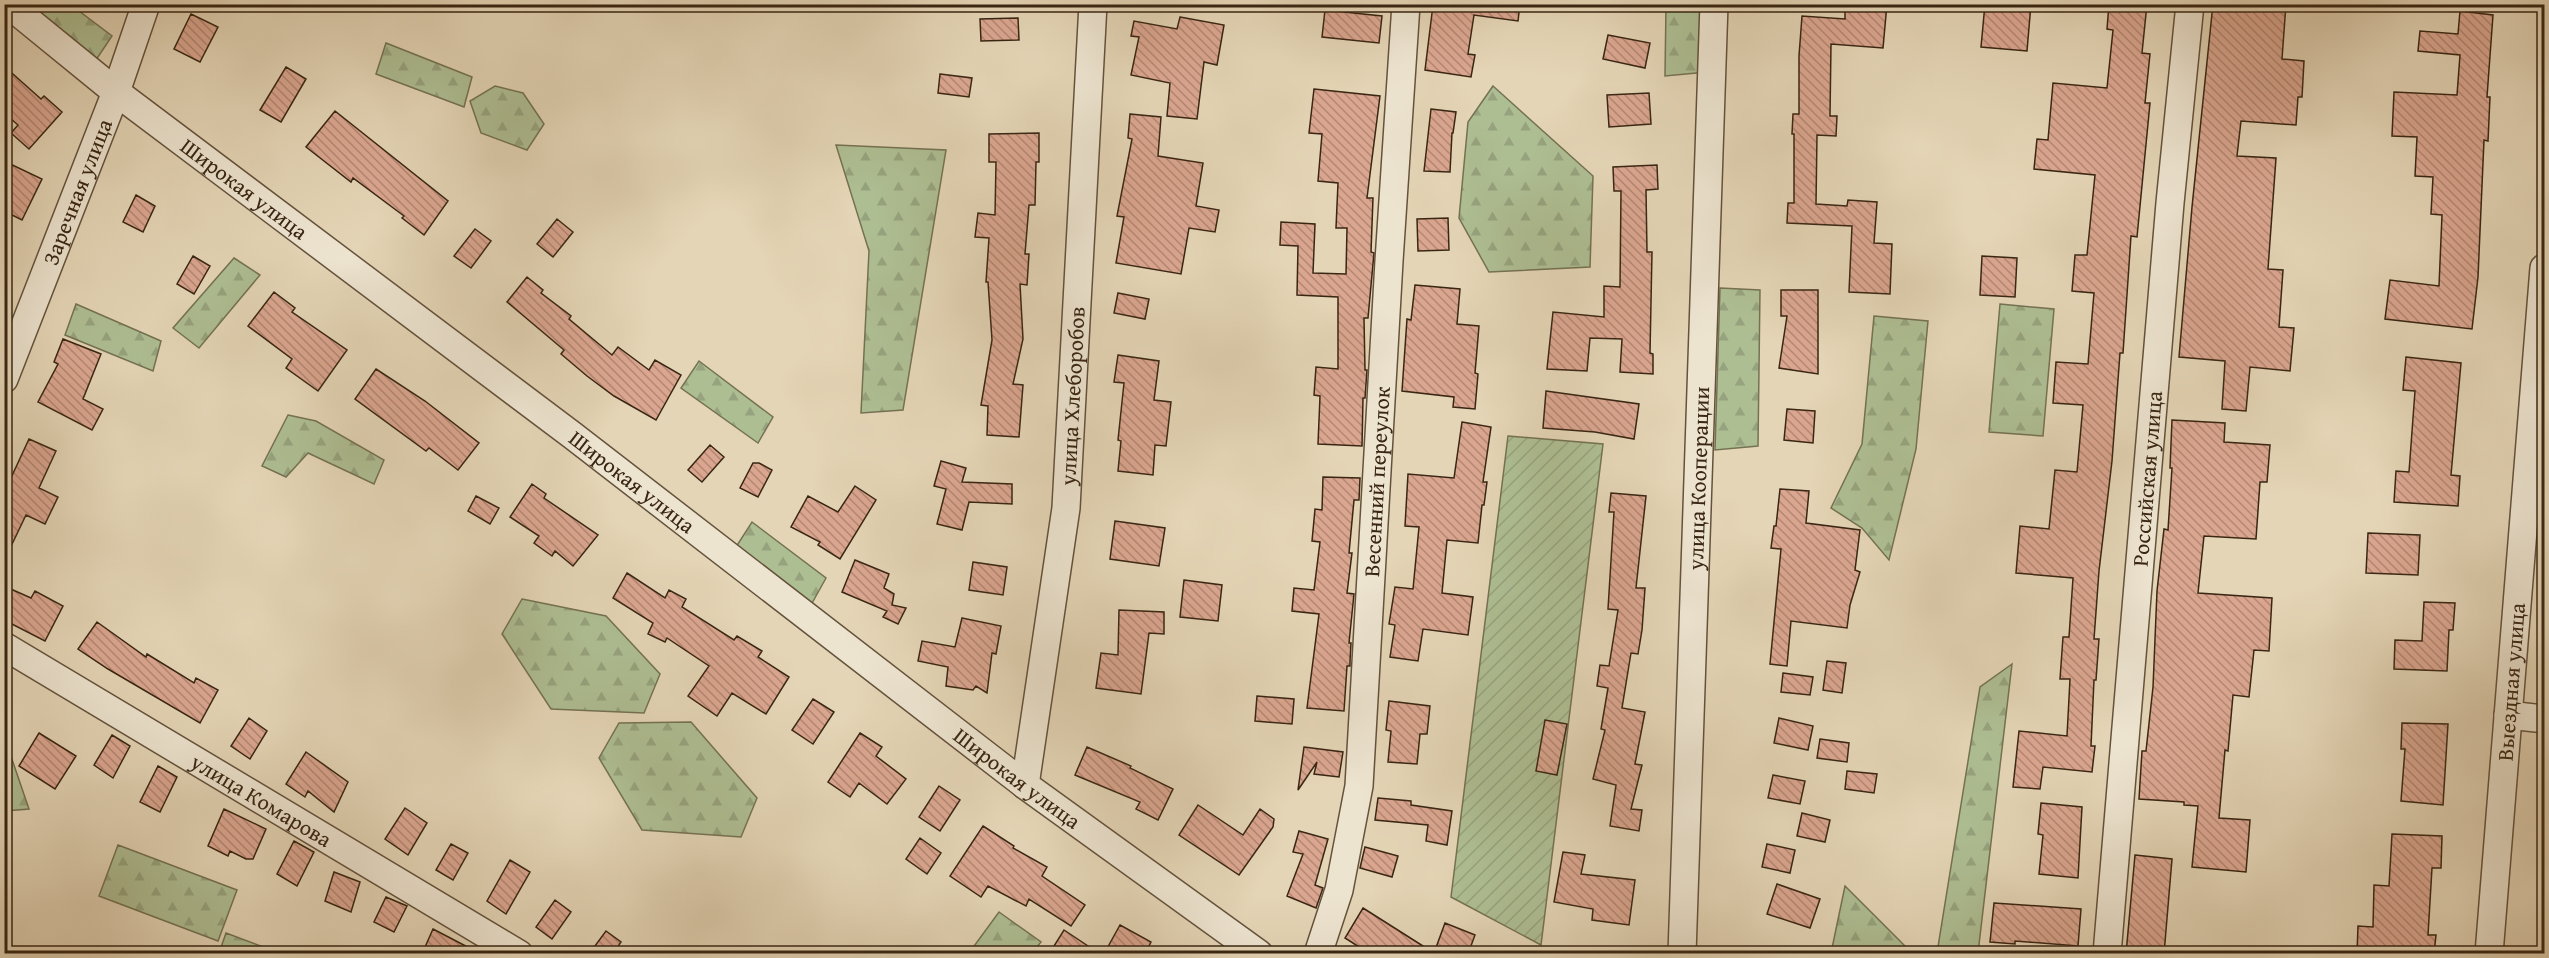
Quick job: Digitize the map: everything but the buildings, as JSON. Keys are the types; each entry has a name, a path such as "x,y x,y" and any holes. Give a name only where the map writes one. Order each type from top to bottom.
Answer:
{"street":[{"name":"Широкая улица","path":"8,4 116,92 572,435 1025,785 1259,954"},
{"name":"Заречная улица","path":"4,379 116,92 146,4"},
{"name":"улица Хлеборобов","path":"1025,785 1066,508 1093,4"},
{"name":"Весенний переулок","path":"1318,954 1339,890 1359,786 1388,273 1406,4"},
{"name":"улица Кооперации","path":"1682,954 1714,4"},
{"name":"Российская улица","path":"2107,954 2170,203 2190,4"},
{"name":"Выездная улица","path":"2488,954 2544,268"},
{"name":"улица Комарова","path":"4,646 519,954"},
{"path":"2508,714 2544,719"}],"green space":[{"path":"21,4 71,5 112,36 94,63"},
{"path":"1666,5 1707,5 1707,72 1665,76"},
{"path":"386,43 472,77 464,107 376,74"},
{"path":"495,86 523,93 544,124 527,150 481,133 470,101"},
{"path":"1493,86 1593,176 1590,267 1489,272 1459,218 1468,122"},
{"path":"836,145 946,150 903,410 861,413 869,251"},
{"path":"234,258 260,275 199,348 173,328"},
{"path":"1720,288 1760,290 1758,446 1715,450"},
{"path":"76,304 161,341 153,371 65,335"},
{"path":"2000,304 2054,309 2043,436 1989,432"},
{"path":"1874,316 1928,321 1916,449 1889,560 1862,528 1831,508 1862,444"},
{"path":"699,361 773,417 758,443 681,388"},
{"path":"288,415 316,421 384,460 374,484 308,453 286,477 262,466"},
{"path":"1508,436 1603,444 1541,945 1451,897"},
{"path":"752,522 826,578 811,605 734,550"},
{"path":"522,599 606,616 660,674 644,713 551,709 502,634"},
{"path":"2012,664 1978,953 1937,953 1980,687"},
{"path":"691,722 757,798 741,837 642,830 599,758 619,723"},
{"path":"5,739 29,809 5,811"},
{"path":"118,845 237,890 218,941 99,896"},
{"path":"1845,886 1907,948 1907,953 1831,953"},
{"path":"999,912 1041,942 1032,953 969,953"},
{"path":"226,933 279,953 219,953"}]}
